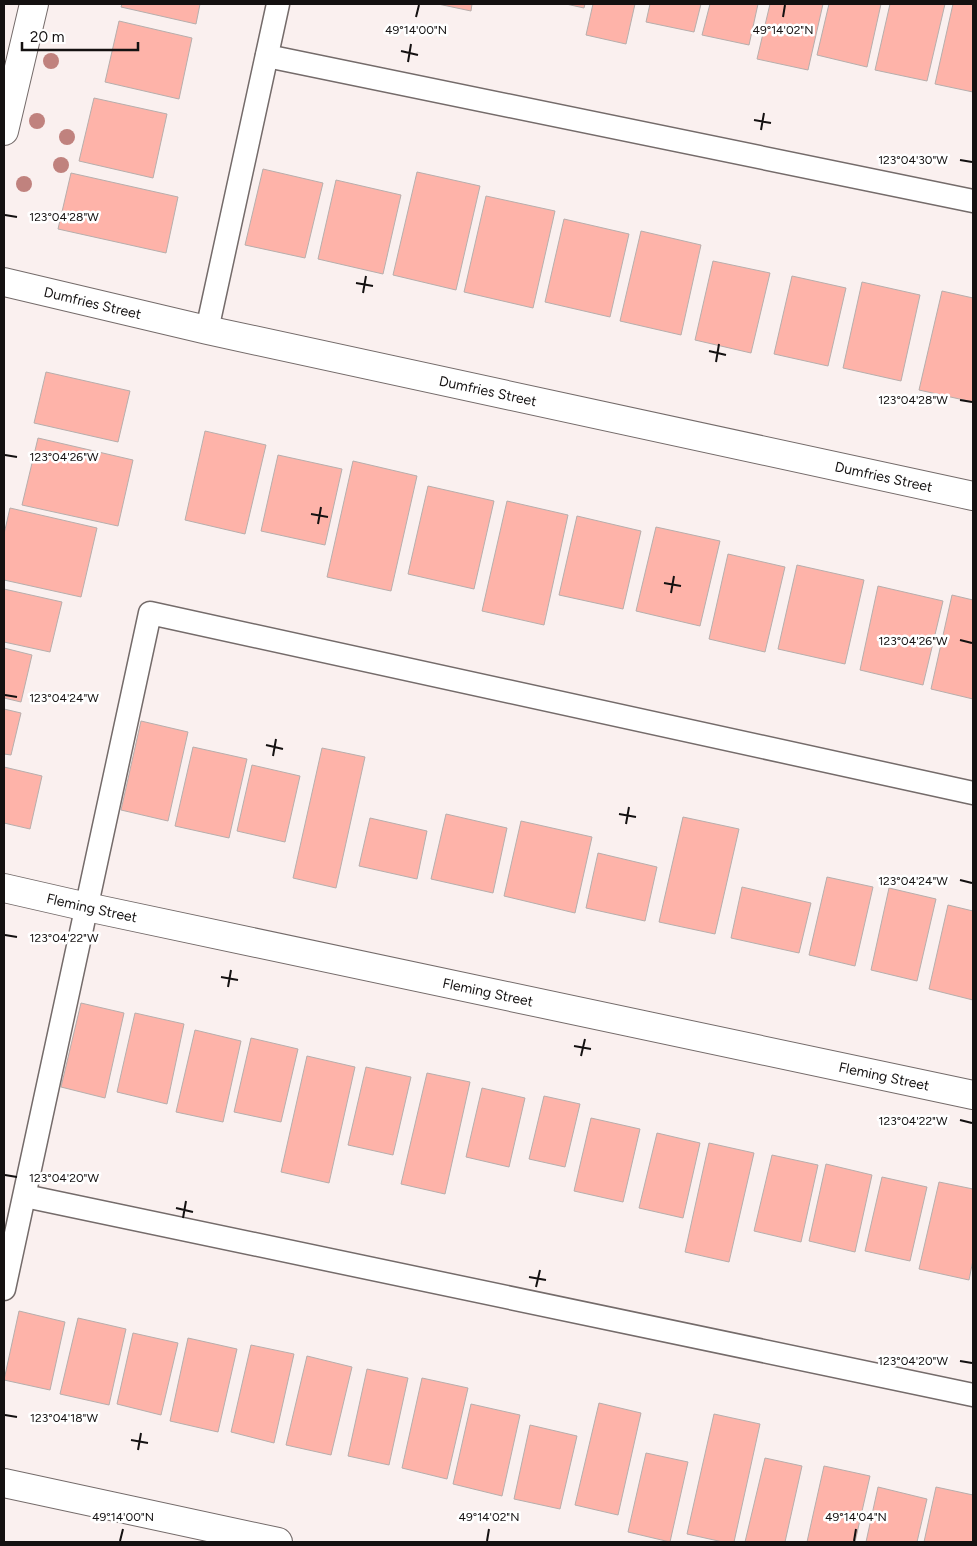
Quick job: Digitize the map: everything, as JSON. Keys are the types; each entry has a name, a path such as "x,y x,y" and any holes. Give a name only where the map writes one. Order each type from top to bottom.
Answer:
{"street":[{"path":"4,131 34,4"},
{"name":"Dumfries Street","path":"4,282 207,330 973,496"},
{"name":"Fleming Street","path":"4,888 973,1095"},
{"path":"4,1483 278,1542"}],"lane":[{"path":"207,330 278,4"},
{"path":"267,56 973,201"},
{"path":"4,1288 150,613 973,793"},
{"path":"25,1196 973,1395"}],"building":[{"path":"122,4 200,4 196,24 121,7"},
{"path":"438,4 472,4 471,11"},
{"path":"566,4 585,4 584,8"},
{"path":"593,4 635,4 626,44 586,35"},
{"path":"650,4 701,4 694,32 646,22"},
{"path":"710,4 758,4 749,45 702,35"},
{"path":"770,4 823,4 808,70 757,59"},
{"path":"829,4 881,4 867,67 817,55"},
{"path":"890,4 945,4 927,81 875,70"},
{"path":"953,4 973,4 973,92 935,84"},
{"path":"119,21 192,38 179,99 105,82"},
{"path":"94,98 167,114 153,178 79,161"},
{"path":"263,169 323,183 305,258 245,245"},
{"path":"417,172 480,186 456,290 393,275"},
{"path":"71,173 178,197 166,253 58,229"},
{"path":"336,180 401,195 383,274 318,259"},
{"path":"486,196 555,211 533,308 464,292"},
{"path":"564,219 629,234 610,317 545,302"},
{"path":"641,231 701,245 681,335 620,321"},
{"path":"713,261 770,273 751,353 695,340"},
{"path":"792,276 846,288 828,366 774,354"},
{"path":"862,282 920,295 901,381 843,368"},
{"path":"942,291 973,298 973,402 919,390"},
{"path":"46,372 130,391 118,442 34,423"},
{"path":"205,431 266,445 245,534 185,520"},
{"path":"38,438 133,460 118,526 22,505"},
{"path":"278,455 342,469 325,545 261,531"},
{"path":"353,461 417,476 391,591 327,577"},
{"path":"428,486 494,501 474,589 408,574"},
{"path":"507,501 568,515 544,625 482,611"},
{"path":"10,508 97,528 81,597 4,580 4,534"},
{"path":"577,516 641,531 623,609 559,595"},
{"path":"656,527 720,541 700,626 636,611"},
{"path":"728,554 785,567 765,652 709,639"},
{"path":"797,565 864,580 845,664 778,649"},
{"path":"878,586 943,601 923,685 860,670"},
{"path":"4,589 62,602 50,652 4,642"},
{"path":"952,595 973,600 973,699 931,689"},
{"path":"4,648 32,655 21,702 4,698"},
{"path":"4,709 21,713 11,755 4,754"},
{"path":"141,721 188,732 168,821 121,810"},
{"path":"193,747 247,759 229,838 175,826"},
{"path":"322,748 365,757 336,888 293,878"},
{"path":"252,765 300,776 285,842 237,831"},
{"path":"4,767 42,776 30,829 4,823"},
{"path":"446,814 507,828 493,893 431,879"},
{"path":"683,817 739,829 715,934 659,922"},
{"path":"370,818 427,831 417,879 359,866"},
{"path":"521,821 592,837 575,913 504,896"},
{"path":"598,853 657,867 645,921 586,908"},
{"path":"827,877 873,887 855,966 809,955"},
{"path":"742,887 811,903 799,953 731,938"},
{"path":"889,888 936,899 917,981 871,970"},
{"path":"948,905 973,911 973,1000 929,989"},
{"path":"81,1003 124,1013 105,1098 61,1087"},
{"path":"135,1013 184,1024 167,1104 117,1092"},
{"path":"195,1030 241,1041 223,1122 176,1112"},
{"path":"251,1038 298,1049 281,1122 234,1112"},
{"path":"307,1056 355,1067 329,1183 281,1172"},
{"path":"366,1067 411,1077 393,1155 348,1145"},
{"path":"427,1073 470,1082 445,1194 401,1184"},
{"path":"482,1088 525,1098 509,1167 466,1157"},
{"path":"544,1096 580,1104 565,1167 529,1159"},
{"path":"591,1118 640,1129 623,1202 574,1191"},
{"path":"657,1133 700,1143 683,1218 639,1208"},
{"path":"709,1143 754,1153 729,1262 685,1252"},
{"path":"772,1155 818,1165 801,1242 754,1231"},
{"path":"826,1164 872,1175 855,1252 809,1241"},
{"path":"882,1177 927,1187 910,1261 865,1251"},
{"path":"939,1182 973,1189 973,1260 969,1280 919,1269"},
{"path":"19,1311 65,1322 50,1390 4,1380"},
{"path":"78,1318 126,1329 109,1405 60,1394"},
{"path":"133,1333 178,1343 161,1415 117,1404"},
{"path":"188,1338 237,1349 218,1432 170,1421"},
{"path":"251,1345 294,1354 274,1443 231,1432"},
{"path":"307,1356 352,1367 331,1455 286,1445"},
{"path":"367,1369 408,1378 389,1465 348,1456"},
{"path":"422,1378 468,1388 447,1479 402,1468"},
{"path":"599,1403 641,1413 618,1515 575,1505"},
{"path":"471,1404 520,1415 502,1496 453,1484"},
{"path":"714,1414 760,1424 734,1542 723,1542 687,1534"},
{"path":"530,1425 577,1436 560,1509 514,1499"},
{"path":"646,1453 688,1462 670,1542 628,1532"},
{"path":"765,1458 802,1466 785,1542 745,1542"},
{"path":"824,1466 870,1476 855,1542 807,1542"},
{"path":"878,1487 927,1499 917,1542 866,1542"},
{"path":"936,1487 973,1495 973,1542 924,1542"}]}
